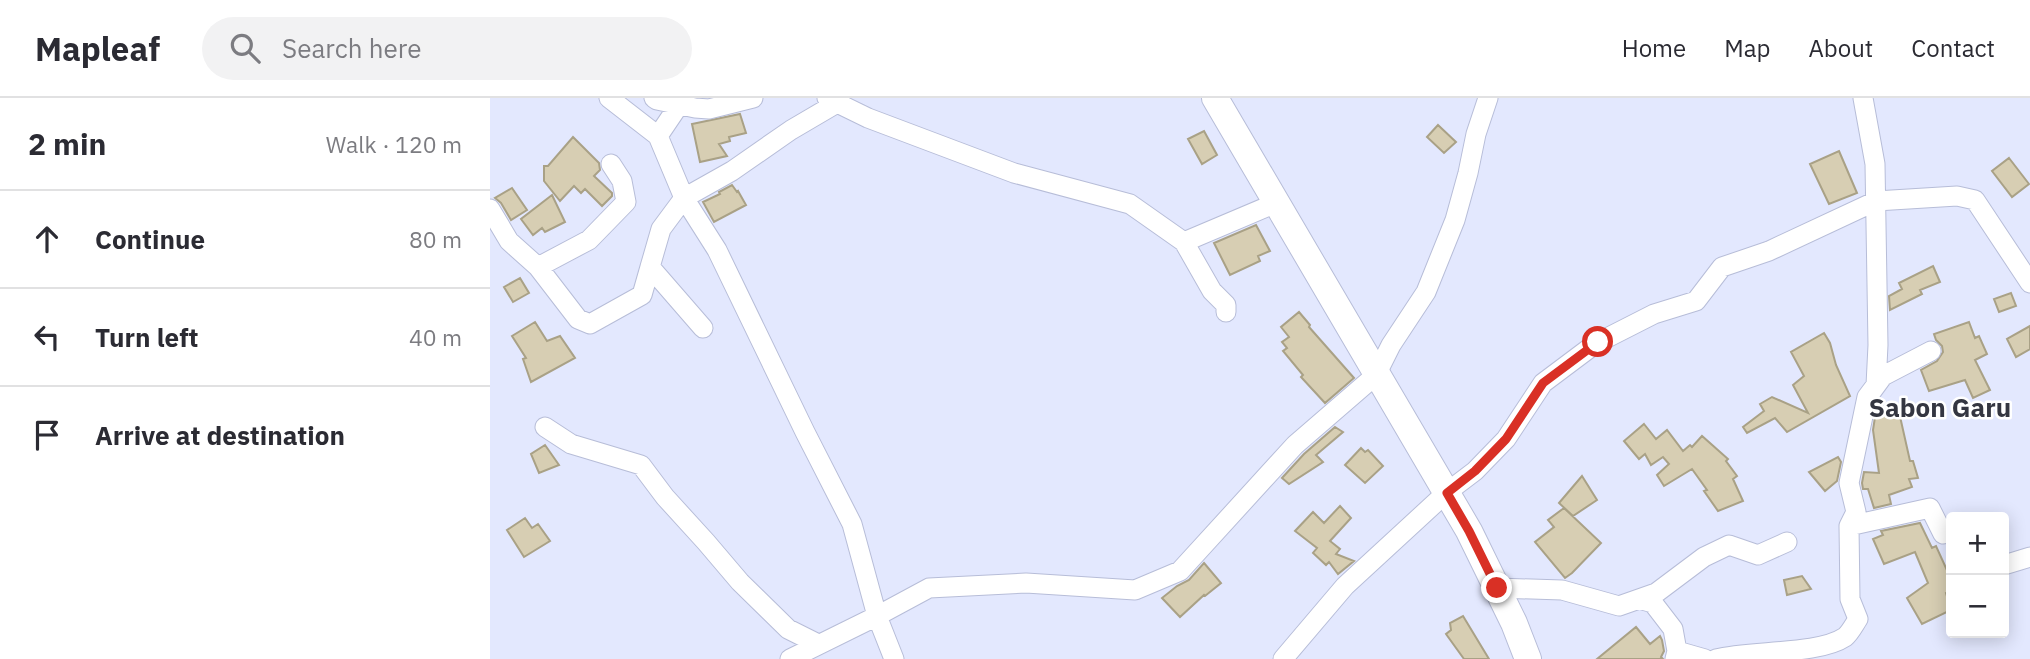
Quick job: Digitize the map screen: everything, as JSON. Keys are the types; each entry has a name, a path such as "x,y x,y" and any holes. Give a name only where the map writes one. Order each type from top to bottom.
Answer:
{"street":[{"path":"609,98 658,136 684,198 717,250 852,524 877,616 894,659"},
{"path":"654,98 709,109 753,98"},
{"path":"1215,98 1469,531 1514,623 1528,659"},
{"path":"790,659 929,588 1026,583 1135,590 1180,570 1295,445 1377,375 1391,345 1431,280 1455,220 1476,134 1488,98"},
{"path":"1717,659 1732,655 1825,646 1847,636 1858,620 1850,599 1849,526 1856,512 1849,483 1867,397 1876,385 1878,345 1875,164 1863,98"},
{"path":"490,209 509,241 538,267 578,319 590,324 642,295 660,229 684,198 732,171 832,101 867,118 1014,173 1130,204 1184,242 1212,291 1226,305 1226,312"},
{"path":"658,136 679,105"},
{"path":"538,267 589,240 626,202 622,181 611,164"},
{"path":"1283,659 1345,586 1475,471 1506,439 1543,383 1595,344 1654,314 1696,301 1722,267 1769,251 1876,201 1957,196 1975,200 2030,283"},
{"path":"1184,242 1276,202"},
{"path":"650,267 703,328"},
{"path":"1867,397 1883,376 1931,351"},
{"path":"545,427 571,444 641,465 665,497 740,582 788,629 817,645"},
{"path":"1849,526 1930,508 1943,534"},
{"path":"1497,588 1562,590 1619,606 1656,593 1703,557 1729,545 1758,555 1787,542"},
{"path":"2009,563 2030,557"},
{"path":"1639,599 1653,603 1673,629 1676,655 1705,659"}],"building":[{"path":"740,114 746,133 729,137 730,141 719,144 727,156 700,162 692,124"},
{"path":"1438,125 1456,142 1444,153 1427,137"},
{"path":"1204,131 1217,155 1202,164 1188,139"},
{"path":"573,137 599,163 600,170 594,176 612,193 602,206 585,189 581,193 574,186 560,201 544,181 544,166 548,166"},
{"path":"1839,151 1857,193 1829,204 1810,164"},
{"path":"2009,158 2029,184 2012,197 1992,171"},
{"path":"732,185 746,205 714,222 703,202"},
{"path":"512,188 527,210 511,220 495,198"},
{"path":"552,195 565,222 545,232 542,228 533,235 521,219"},
{"path":"1256,225 1270,251 1258,256 1260,261 1230,275 1214,243"},
{"path":"1933,266 1940,282 1920,290 1922,294 1890,310 1889,296 1902,289 1899,283"},
{"path":"520,278 529,293 513,302 504,287"},
{"path":"2011,293 2016,306 1999,312 1994,299"},
{"path":"1299,312 1354,378 1325,403 1301,377 1303,375 1283,351 1287,348 1282,342 1289,337 1281,327"},
{"path":"535,322 547,341 560,336 575,358 531,382 523,359 526,358 512,336"},
{"path":"1969,322 1975,338 1979,336 1987,354 1975,360 1990,390 1973,398 1965,380 1929,391 1921,370 1937,361 1943,352 1934,334"},
{"path":"2030,326 2030,349 2016,357 2007,339"},
{"path":"1824,333 1850,396 1787,432 1775,418 1747,433 1743,427 1764,411 1760,404 1772,397 1808,413 1793,385 1804,376 1791,352"},
{"path":"1899,412 1910,461 1913,461 1918,478 1909,479 1912,487 1889,495 1891,504 1874,508 1868,489 1863,489 1862,483 1864,472 1879,473 1873,430 1875,417"},
{"path":"1644,424 1656,439 1667,430 1683,451 1690,445 1692,447 1702,436 1728,459 1726,461 1737,476 1733,479 1743,501 1718,511 1692,469 1664,486 1657,475 1669,464 1663,457 1651,465 1645,454 1639,459 1624,441"},
{"path":"1335,427 1343,432 1316,455 1323,462 1289,484 1282,478 1304,454"},
{"path":"545,445 559,465 539,473 531,454"},
{"path":"1361,448 1365,452 1368,450 1383,466 1365,483 1345,465"},
{"path":"1838,457 1841,462 1837,481 1825,491 1809,472"},
{"path":"1582,476 1597,500 1573,516 1559,503"},
{"path":"1340,506 1351,518 1330,541 1340,549 1336,554 1354,561 1338,574 1329,562 1326,565 1313,553 1317,548 1295,531 1313,512 1324,523"},
{"path":"1564,508 1601,543 1565,578 1535,542 1554,527 1548,520"},
{"path":"525,518 532,528 538,524 550,541 524,557 507,530"},
{"path":"1920,523 1932,548 1936,546 1946,568 1946,612 1922,624 1907,598 1928,583 1915,552 1884,564 1873,539 1883,535 1881,531"},
{"path":"1204,563 1221,583 1180,617 1162,598 1189,580"},
{"path":"1802,576 1811,589 1787,595 1784,580"},
{"path":"1463,616 1489,659 1464,659 1446,634 1451,630 1450,623"},
{"path":"1636,627 1650,644 1660,636 1663,659 1597,659"}],"district":[{"name":"Sabon Garu","path":"1940,408"}],"route":[{"path":"1497,588 1447,493 1475,471 1506,439 1543,383 1598,342"}]}
